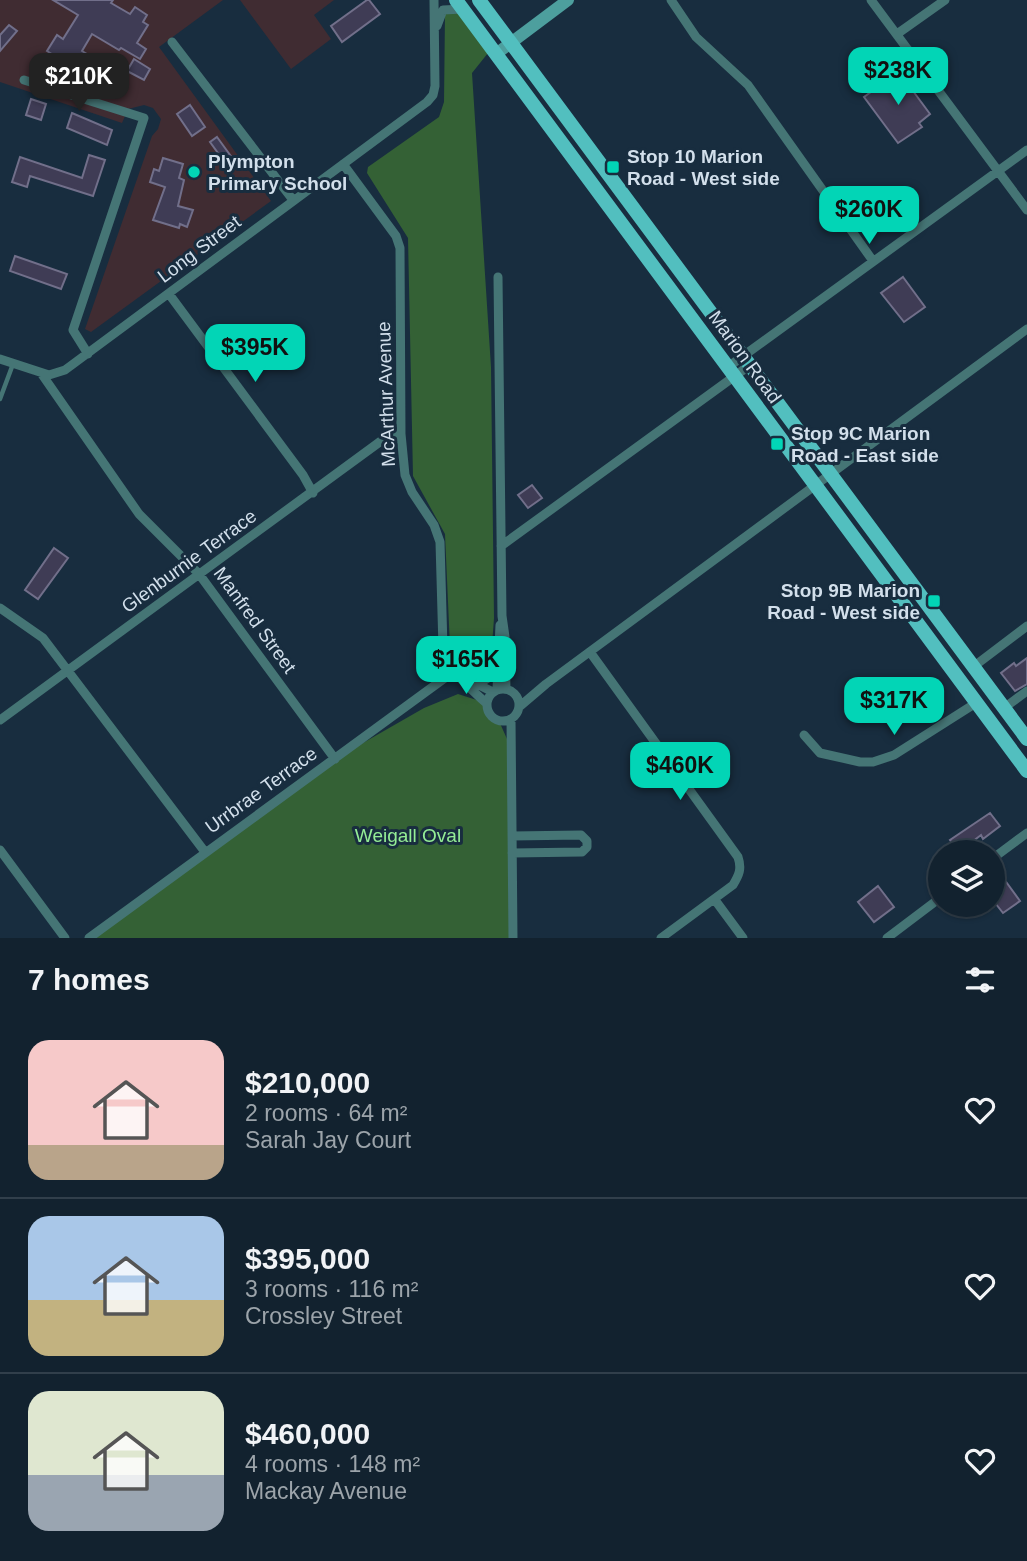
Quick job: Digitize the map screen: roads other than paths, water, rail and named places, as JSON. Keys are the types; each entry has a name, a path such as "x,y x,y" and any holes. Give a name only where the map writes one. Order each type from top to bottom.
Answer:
{"main road":[{"name":"Marion Road","path":"485,2 510,44 1027,739"},
{"name":"Marion Road","path":"459,5 1027,771"},
{"path":"957,677 955,663 958,657 969,661"}],"street":[{"name":"Long Street","path":"41,373 57,374 88,354 427,102 433,95 435,86 434,0"},
{"path":"496,54 568,0"},
{"path":"670,0 696,37 748,85 873,261"},
{"path":"872,0 1027,210"},
{"path":"897,34 944,0"},
{"name":"Long Street","path":"435,42 437,21 443,10 459,5"},
{"path":"172,43 293,200"},
{"path":"24,80 144,118 73,330 88,354"},
{"path":"501,546 732,372 873,261 1027,150"},
{"name":"McArthur Avenue","path":"342,164 396,236 400,248 401,434 405,475 412,492 434,525 440,542 443,648 447,663 486,703"},
{"path":"498,277 502,616 505,637 499,690 486,703 488,713 499,721 511,748"},
{"path":"169,294 303,475 313,493"},
{"path":"513,938 511,719 519,707 814,484 1027,329"},
{"path":"0,359 41,373"},
{"name":"Manfred Street","path":"41,373 139,514 199,574 335,759"},
{"name":"Glenburnie Terrace","path":"0,720 381,441 401,434"},
{"path":"0,608 43,638 205,852"},
{"path":"499,690 498,637 502,616"},
{"path":"969,661 1027,626"},
{"path":"590,652 738,857 740,873 733,885 661,938"},
{"path":"453,672 480,686 517,696 546,684"},
{"name":"Urrbrae Terrace","path":"89,938 453,672"},
{"path":"1004,708 1027,691"},
{"path":"517,696 519,707"},
{"path":"804,735 820,753 860,762 873,762 894,755 976,703"},
{"path":"499,721 511,719"},
{"path":"1005,849 1027,833"},
{"path":"512,836 581,835 587,841 582,852 512,853"},
{"path":"0,850 65,938"},
{"path":"715,900 743,938"},
{"path":"887,938 928,907"}],"lane":[{"path":"0,399 13,363"},
{"path":"480,686 498,675"}],"place":[{"name":"Stop 10 Marion Road - West side","path":"613,167"},
{"name":"Plympton Primary School","path":"194,172"},
{"name":"Stop 9C Marion Road - East side","path":"777,444"},
{"name":"Stop 9B Marion Road - West side","path":"934,601"}],"park label":[{"name":"Weigall Oval","path":"408,835"}]}
